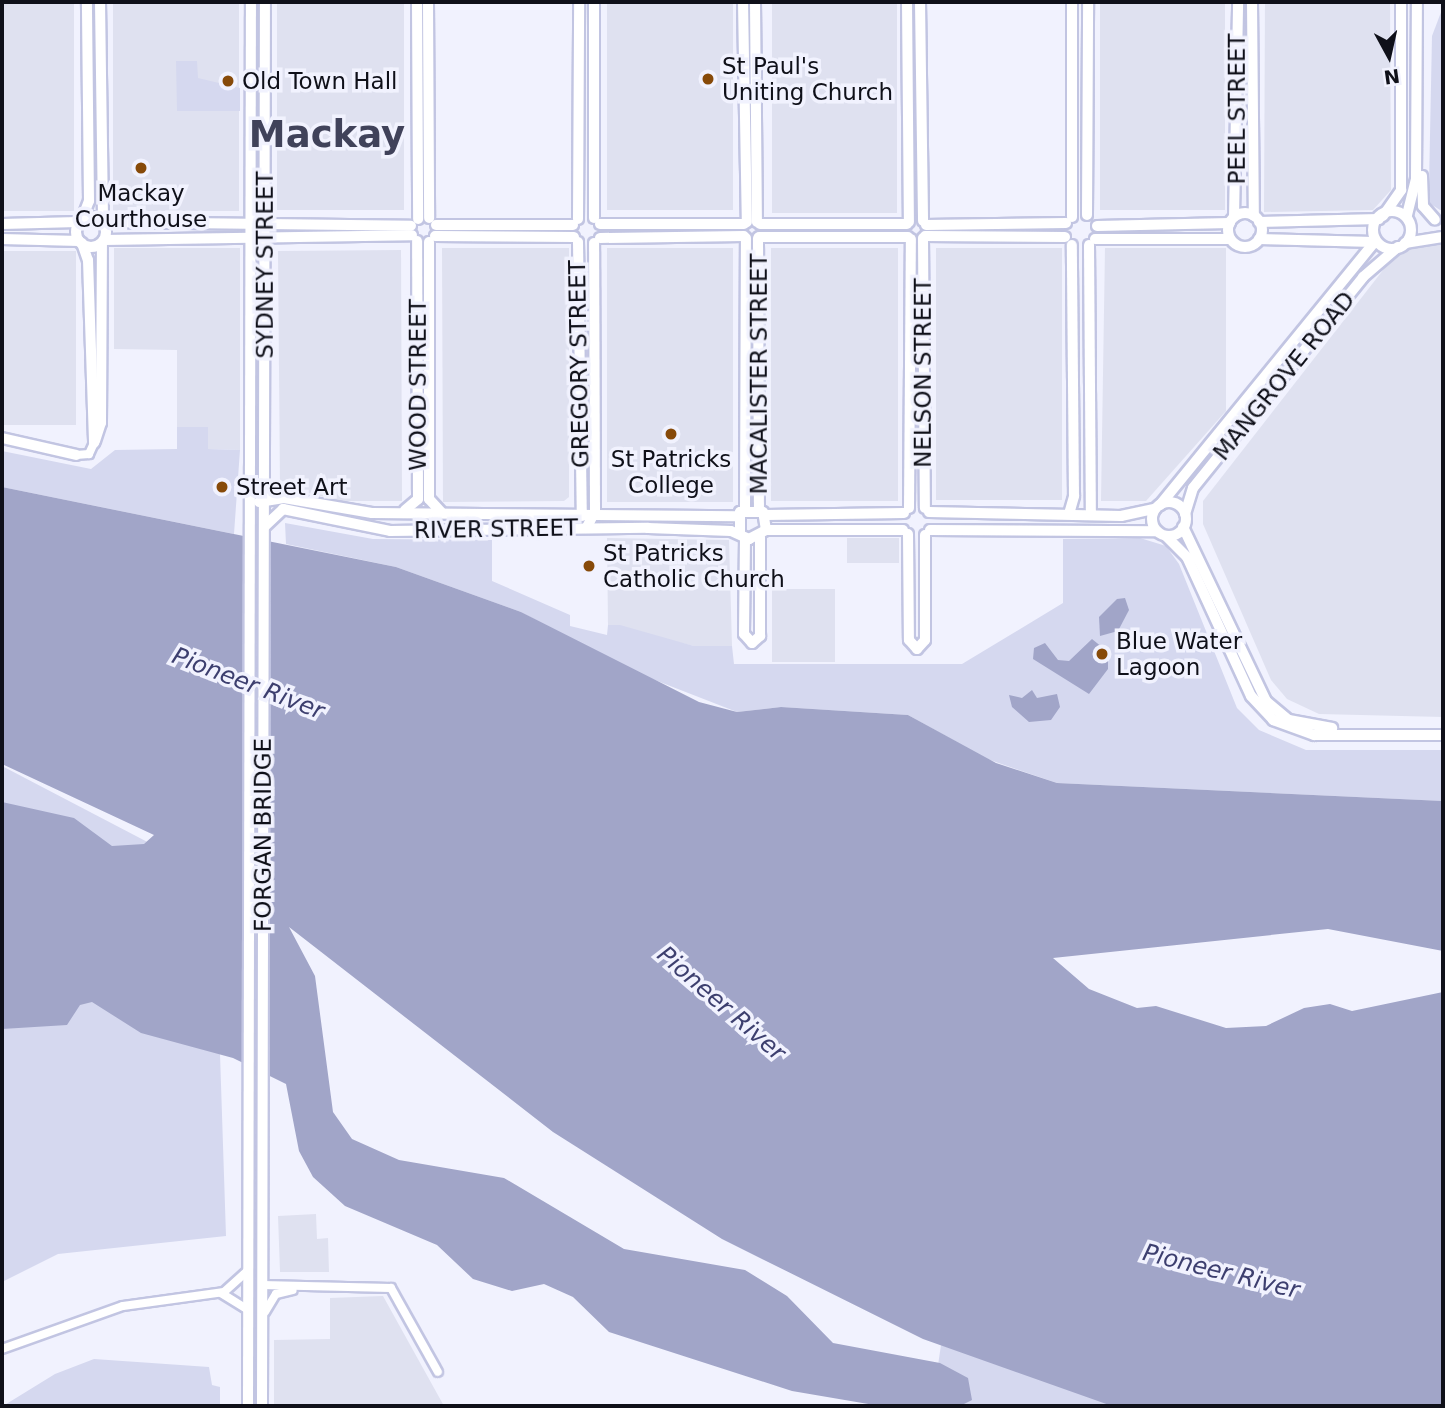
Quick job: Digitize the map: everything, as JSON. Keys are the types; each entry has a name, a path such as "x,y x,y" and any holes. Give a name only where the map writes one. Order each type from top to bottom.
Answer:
{"street":[{"path":"87,2 89,204 80,220 80,242 88,263 96,405"},
{"path":"2,438 76,455 89,454 94,442 103,241 100,2"},
{"name":"SYDNEY STREET","path":"250,525 253,225 251,2"},
{"name":"SYDNEY STREET","path":"264,529 265,2"},
{"name":"WOOD STREET","path":"417,2 423,230"},
{"name":"WOOD STREET","path":"395,514 418,502 423,425 423,230 428,2"},
{"path":"576,222 579,2"},
{"path":"594,2 597,221"},
{"name":"MACALISTER STREET","path":"743,2 750,228"},
{"name":"MACALISTER STREET","path":"742,536 755,2"},
{"path":"907,2 908,223"},
{"name":"NELSON STREET","path":"920,2 927,533"},
{"path":"1069,514 1074,496 1068,241 1073,2"},
{"path":"1088,2 1087,215 1097,226"},
{"name":"PEEL STREET","path":"1230,239 1237,2"},
{"name":"PEEL STREET","path":"1252,2 1256,219 1259,239"},
{"path":"1374,243 1381,218 1401,190 1401,2"},
{"path":"1418,5 1417,139 1423,206 1439,220"},
{"path":"1402,245 1417,139"},
{"path":"2,239 80,242 252,237 265,231 423,230 597,221 750,228 759,238 910,238 924,230 1069,220 1087,215"},
{"path":"1097,226 1256,219 1408,217 1439,220"},
{"path":"2,224 80,220 253,225 265,231"},
{"name":"GREGORY STREET","path":"587,527 595,511 597,221"},
{"name":"GREGORY STREET","path":"576,222 580,511 587,527"},
{"path":"423,230 597,241 750,228 908,223 924,230 1068,241 1230,239 1243,247 1259,239 1402,245 1443,237"},
{"name":"NELSON STREET","path":"906,532 908,223"},
{"path":"1091,515 1092,242 1097,226"},
{"name":"MACALISTER STREET","path":"759,238 763,533"},
{"name":"MANGROVE ROAD","path":"1157,507 1374,243"},
{"name":"MANGROVE ROAD","path":"1184,527 1193,488 1367,273 1402,245"},
{"name":"WOOD STREET","path":"423,425 429,501 447,514"},
{"path":"252,447 265,441"},
{"name":"GREGORY STREET","path":"580,486 595,486"},
{"path":"250,525 265,500"},
{"name":"RIVER STREET","path":"265,500 395,514 762,512"},
{"path":"762,512 927,510 1091,515 1175,503 1185,514"},
{"path":"1157,507 1161,533 1187,557 1251,696 1273,720 1314,735 1443,735"},
{"name":"RIVER STREET","path":"264,529 270,515 283,509 384,530 587,527 742,536 763,533"},
{"path":"395,514 386,524 417,530"},
{"name":"FORGAN BRIDGE","path":"250,525 248,1310 251,1406"},
{"path":"742,536 744,634 752,643 760,636 759,587 763,533 1161,533 1184,527 1252,675 1277,712 1313,727 1443,728"},
{"name":"FORGAN BRIDGE","path":"262,1285 264,529"},
{"path":"906,532 909,640 917,649 925,640 927,533"},
{"path":"744,587 759,587"},
{"path":"2,1349 123,1306 218,1293 237,1286 248,1269"},
{"path":"262,1285 391,1288 438,1372"},
{"path":"262,1285 262,1406"},
{"path":"251,1406 254,1297 262,1285"},
{"path":"262,1328 276,1294 321,1287"},
{"path":"218,1293 248,1310"}],"shaded area":[{"path":"2,2 74,2 74,211 2,211"},
{"path":"113,2 239,2 239,211 113,211"},
{"path":"277,2 404,2 404,210 277,210"},
{"path":"607,2 733,2 733,210 607,210"},
{"path":"772,2 897,2 897,213 772,213"},
{"path":"1100,2 1225,2 1225,210 1100,210"},
{"path":"1265,2 1390,2 1391,190 1373,210 1264,212"},
{"path":"1443,7 1443,210 1440,210 1429,203 1429,185 1432,36"},
{"path":"176,61 197,61 198,78 240,88 240,111 177,111"},
{"path":"1417,242 1443,243 1443,717 1319,714 1287,699 1271,680 1203,524 1203,501 1387,265"},
{"path":"114,248 240,248 240,450 208,449 208,427 177,427 177,350 114,349"},
{"path":"442,248 569,248 569,497 564,501 443,502"},
{"name":"St Patricks College","path":"607,248 733,248 733,502 607,502"},
{"path":"771,248 898,248 898,501 771,501"},
{"path":"936,248 1062,248 1062,500 936,500"},
{"path":"1105,248 1226,248 1226,411 1146,501 1101,501"},
{"path":"401,250 402,501 341,501 280,486 278,251"},
{"path":"2,251 76,251 76,425 2,425"},
{"path":"177,427 208,427 208,449 240,450 234,534 2,487 2,451 91,469 115,450 177,449"},
{"path":"285,523 373,539 492,540 492,581 570,615 570,626 607,635 608,625 620,625 694,646 732,646 734,664 962,664 1063,603 1063,539 1140,538 1166,546 1179,564 1237,708 1259,730 1306,750 1443,750 1443,801 1057,783 987,759 908,715 781,707 737,712 624,668 521,612 396,567 286,544"},
{"name":"St Patricks College","path":"607,538 729,540 732,646 694,646 608,625"},
{"path":"847,538 899,538 899,563 847,563"},
{"path":"772,589 835,589 835,662 772,662"},
{"path":"2,766 180,859 208,1049 220,1054 226,1236 58,1254 2,1282"},
{"path":"316,1214 317,1239 328,1238 329,1272 280,1272 278,1216"},
{"path":"383,1296 444,1406 274,1406 274,1340 330,1339 330,1298"},
{"path":"941,1345 1127,1406 932,1406"},
{"path":"94,1359 209,1367 212,1385 220,1387 220,1406 3,1406 55,1374"}],"water":[{"name":"Pioneer River","path":"2,487 396,567 521,612 699,702 737,712 781,707 908,715 996,763 1057,783 1443,801 1443,951 1328,929 1053,958 1089,989 1137,1008 1156,1006 1226,1028 1266,1026 1304,1008 1330,1004 1352,1011 1443,992 1443,1406 1112,1406 923,1339 722,1239 553,1132 289,927 315,976 333,1112 352,1139 399,1160 504,1178 624,1249 745,1270 787,1296 833,1343 940,1363 968,1378 972,1400 960,1406 880,1406 792,1391 609,1332 573,1297 544,1284 512,1291 473,1279 437,1245 345,1206 313,1177 299,1151 286,1084 233,1058 141,1033 92,1002 80,1005 67,1025 2,1029 2,802 74,818 112,846 144,844 154,835 2,764"},
{"path":"1125,598 1129,610 1118,631 1100,636 1099,617 1117,599"},
{"path":"1092,639 1108,652 1108,669 1089,694 1033,659 1034,648 1045,643 1058,660 1069,661"},
{"path":"1032,690 1037,698 1057,694 1060,707 1051,720 1029,722 1012,707 1009,695 1022,698"}],"place":[{"name":"St Paul's Uniting Church","path":"708,79"},
{"name":"Old Town Hall","path":"228,81"},
{"name":"Mackay Courthouse","path":"141,168"},
{"name":"St Patricks College","path":"671,434"},
{"name":"Street Art","path":"222,487"},
{"name":"St Patricks Catholic Church","path":"589,566"},
{"name":"Blue Water Lagoon","path":"1102,654"}],"district":[{"name":"Mackay","path":"327,135"}]}
